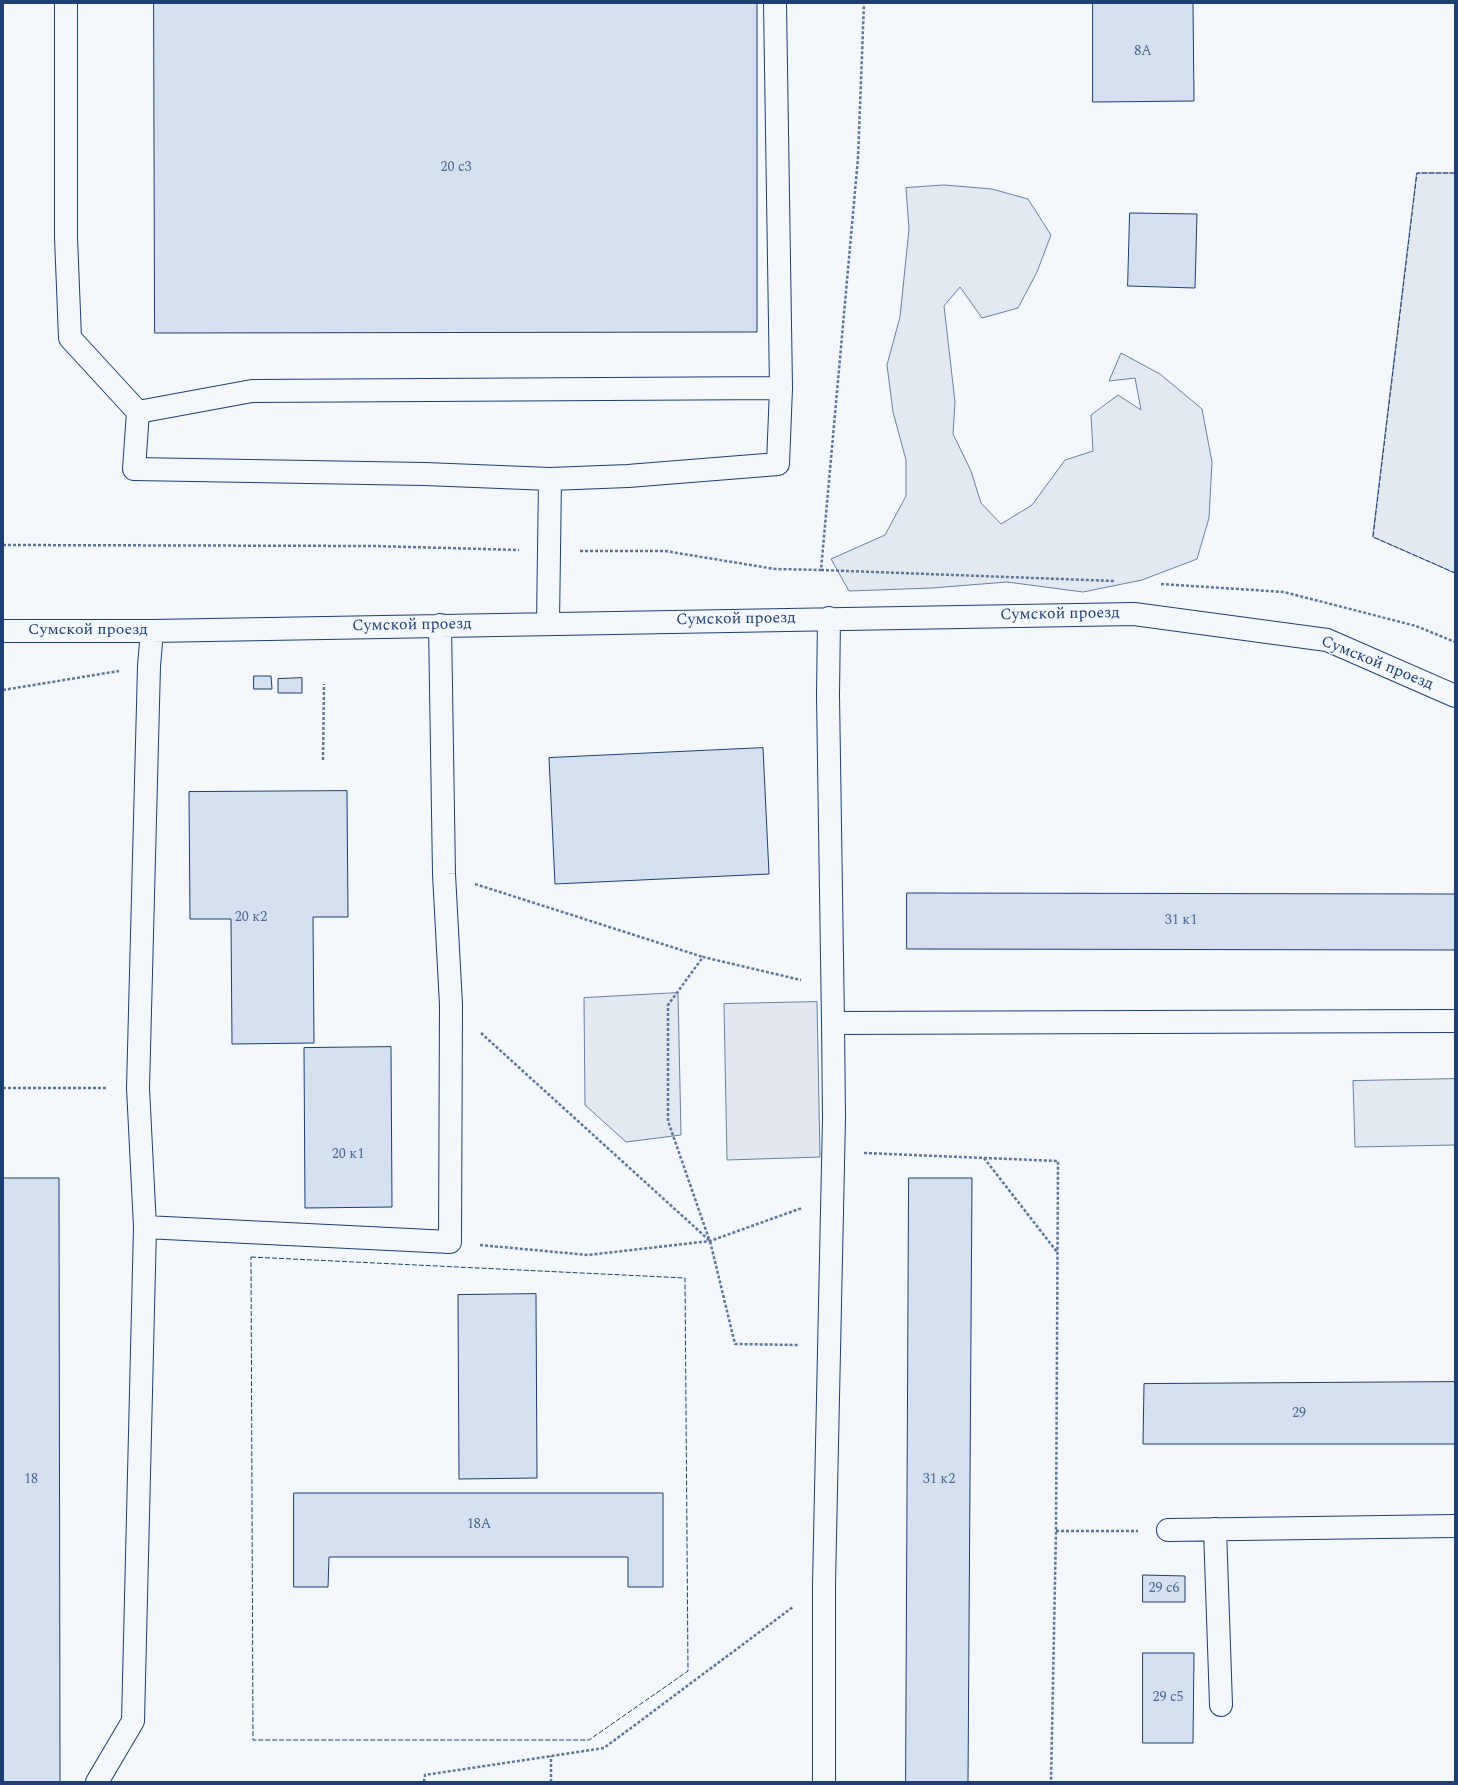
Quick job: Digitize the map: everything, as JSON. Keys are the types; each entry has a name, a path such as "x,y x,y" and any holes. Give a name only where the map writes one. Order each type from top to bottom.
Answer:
{"street":[{"path":"66,3 66,237 70,338 138,412 134,469 425,474 550,479 628,476 778,464 780,388 775,3"},
{"path":"138,412 252,391 780,388"},
{"path":"548,623 550,479"},
{"name":"Сумской проезд","path":"3,631 152,631 829,618 1134,614 1327,640 1455,696"},
{"path":"824,1782 824,1584 833,1152 833,1022 828,695 829,618"},
{"path":"145,1227 450,1242 451,1005 444,874 440,626"},
{"path":"97,1782 133,1721 145,1227 138,1088 149,666 152,631"},
{"path":"833,1022 1455,1021"},
{"path":"1168,1530 1455,1526"},
{"path":"1215,1529 1221,1705"}],"path":[{"path":"3,545 374,546 665,551 774,569 821,570 858,158 864,3"},
{"path":"3,690 149,666"},
{"path":"323,760 324,684"},
{"path":"444,874 703,957 832,988"},
{"path":"703,957 668,1005 668,1121 710,1240 735,1344 829,1346"},
{"path":"451,1005 710,1240"},
{"path":"3,1088 138,1088"},
{"path":"833,1152 1058,1160 1056,1531 1051,1782"},
{"path":"984,1158 1058,1253"},
{"path":"450,1242 588,1255 710,1240 832,1197"},
{"path":"1056,1531 1168,1530"},
{"path":"424,1782 426,1775 604,1748 824,1584"},
{"path":"551,1756 551,1782"}],"shaded area":[{"path":"1417,173 1455,173 1455,573 1373,537"},
{"path":"944,185 992,189 1028,199 1051,235 1037,272 1018,308 982,318 960,287 944,306 955,402 953,434 971,471 981,503 1001,524 1032,505 1065,460 1093,451 1091,415 1118,395 1141,410 1135,378 1109,381 1121,353 1160,374 1202,409 1212,462 1209,518 1197,559 1142,580 1083,592 1007,582 932,588 849,591 831,559 885,535 906,496 906,460 893,412 887,365 900,317 909,229 906,188"},
{"path":"678,993 681,1135 626,1142 585,1105 584,998"},
{"path":"817,1002 820,1157 727,1160 724,1004"},
{"path":"1455,1079 1455,1145 1355,1147 1353,1081"}],"building":[{"path":"154,3 757,3 757,332 155,333"},
{"path":"1093,3 1193,3 1194,101 1093,102"},
{"path":"1130,213 1197,214 1195,288 1128,286"},
{"path":"254,676 271,676 272,689 254,689"},
{"path":"302,678 302,693 278,693 278,679"},
{"path":"763,748 769,874 555,884 549,758"},
{"path":"347,791 348,917 313,917 314,1043 232,1044 231,919 190,919 189,792"},
{"path":"907,893 1455,894 1455,950 907,949"},
{"path":"391,1047 392,1207 305,1208 304,1048"},
{"path":"3,1178 59,1178 60,1782 3,1782"},
{"path":"909,1178 972,1178 968,1782 906,1782"},
{"path":"536,1294 537,1478 459,1479 458,1295"},
{"path":"1455,1382 1455,1444 1143,1444 1144,1384"},
{"path":"294,1493 663,1493 663,1587 628,1587 628,1557 329,1557 328,1587 294,1587"},
{"path":"1143,1575 1185,1576 1185,1602 1143,1602"},
{"path":"1143,1653 1194,1653 1193,1743 1143,1743"}],"fence":[{"path":"1455,173 1417,173 1373,537 1455,573"},
{"path":"251,1257 685,1278 688,1671 589,1740 253,1740 251,1257"}]}
